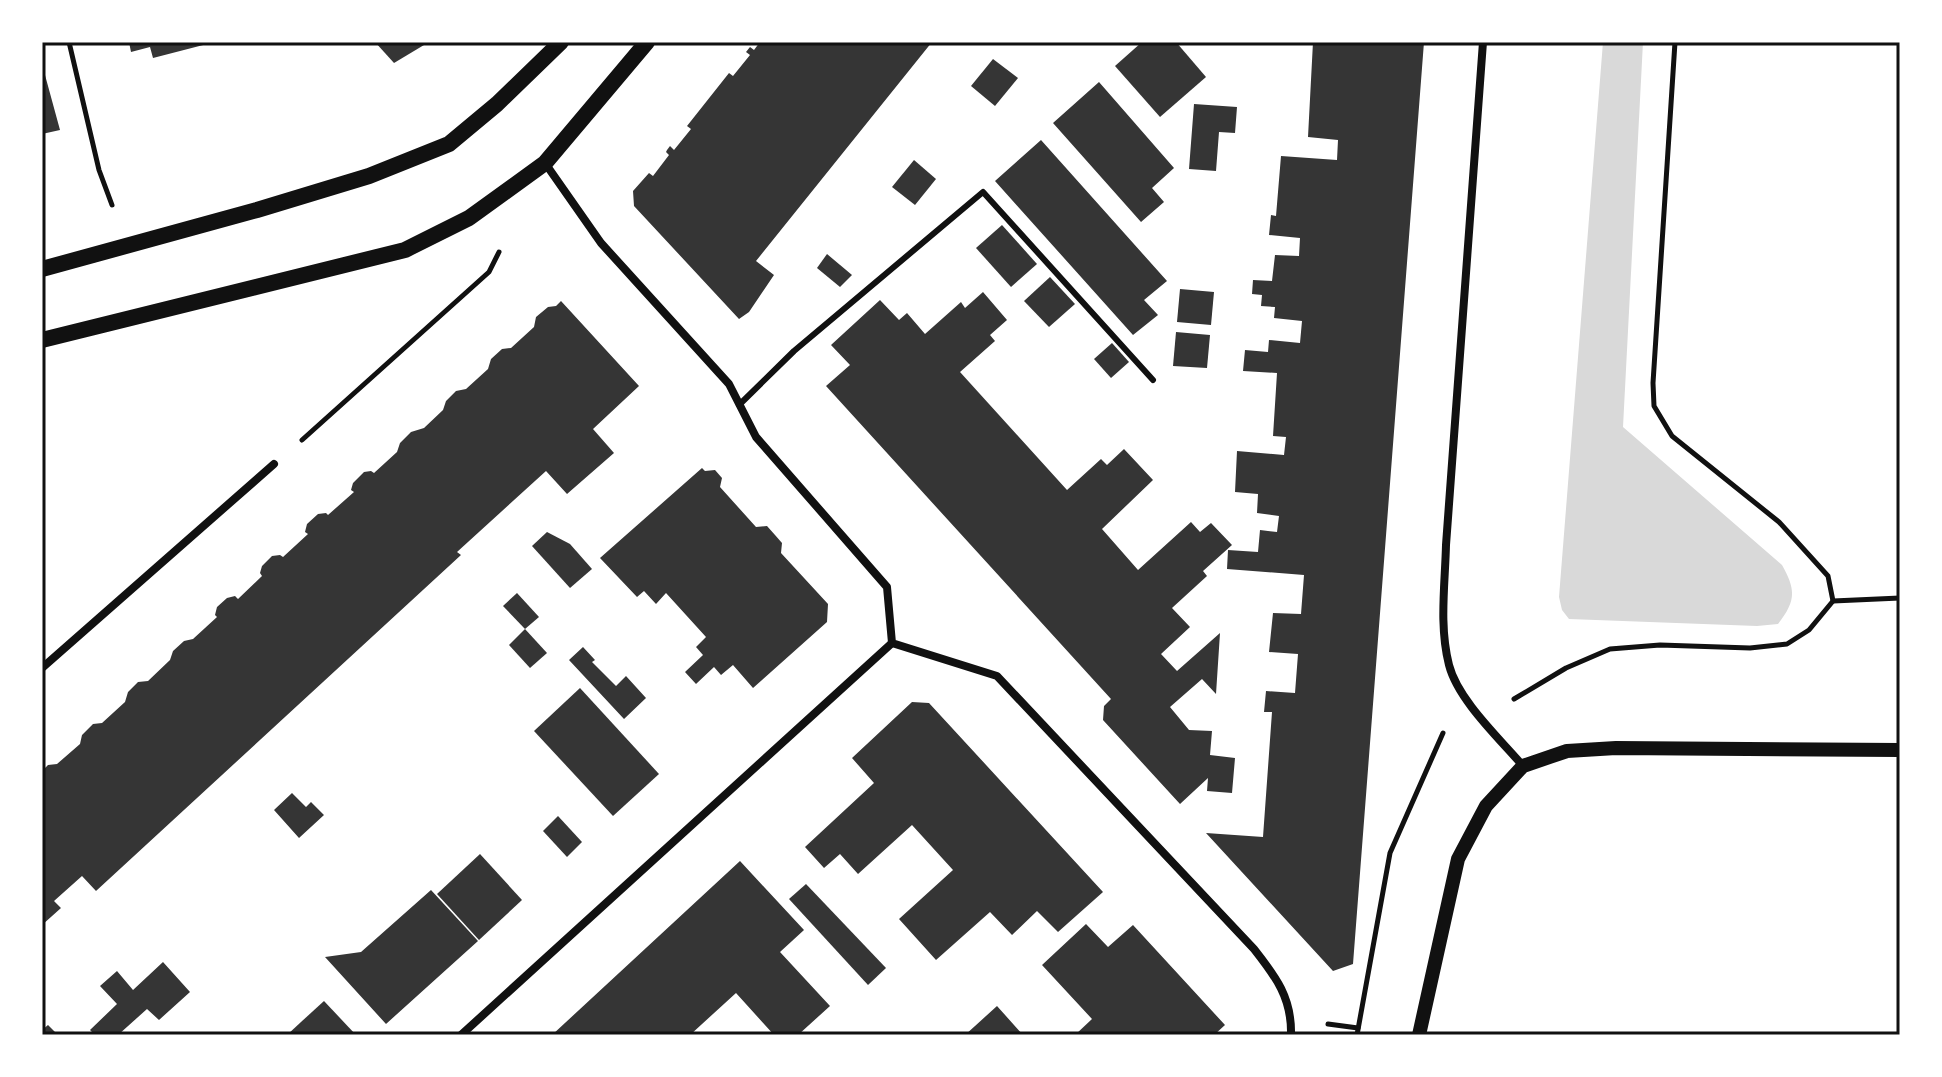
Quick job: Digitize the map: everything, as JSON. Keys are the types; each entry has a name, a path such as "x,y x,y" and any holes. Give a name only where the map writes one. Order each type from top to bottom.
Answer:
{"main road":[{"path":"42,269 369,176 449,144 497,104 561,42"},
{"path":"42,340 405,250 469,218 545,163 647,42"}],"street":[{"path":"1483,42 1446,545 1443,625 1450,667 1462,691 1523,766"},
{"path":"545,163 601,243 729,384 756,437 887,587 892,643"},
{"path":"42,668 274,464"},
{"path":"461,1035 892,643"},
{"path":"892,643 997,676 1254,949 1280,981 1292,1019 1291,1035"},
{"path":"1419,1035 1458,859 1486,806 1523,766 1567,751 1616,748 1900,750"}],"lane":[{"path":"739,405 794,351 983,192 1153,380"}],"path":[{"path":"69,42 99,170"},
{"path":"1675,42 1654,406 1672,436 1779,522 1828,576 1833,601"},
{"path":"274,464 489,272 503,245"},
{"path":"1482,718 1566,668 1610,649 1660,645 1750,648 1787,644 1809,630 1833,601 1900,598"},
{"path":"1357,1035 1390,853 1462,691"}],"shaded area":[{"path":"1603,42 1643,42 1623,427 1782,565 1792,595 1788,609 1778,624 1757,626 1569,619 1562,610 1559,597"}],"building":[{"path":"129,42 211,43 153,58 150,47 131,52"},
{"path":"375,42 429,42 394,63"},
{"path":"760,42 932,42 756,261 774,275 749,312 739,319 634,206 633,191 649,173 653,176 669,155 666,152 670,146 674,150 691,129 687,126 729,73 733,76 750,55 746,52 750,47 754,50"},
{"path":"1142,42 1176,42 1206,77 1160,117 1115,66"},
{"path":"1313,42 1424,42 1353,964 1333,971 1206,833 1263,837 1272,712 1264,712 1266,691 1295,693 1298,654 1269,652 1273,613 1301,614 1304,575 1227,569 1228,550 1258,552 1260,530 1277,532 1279,516 1257,513 1258,494 1235,492 1237,451 1284,455 1286,437 1273,436 1277,373 1243,371 1245,350 1268,352 1269,340 1300,343 1302,321 1274,318 1275,307 1261,306 1262,295 1252,294 1253,280 1272,281 1275,255 1299,256 1300,238 1269,235 1271,215 1276,216 1281,156 1337,160 1338,140 1308,137"},
{"path":"993,59 1018,78 995,106 971,86"},
{"path":"42,64 60,130 42,134"},
{"path":"1099,82 1174,168 1152,188 1164,202 1141,222 1053,123"},
{"path":"1194,104 1237,107 1235,133 1219,132 1216,171 1189,169"},
{"path":"1041,140 1167,281 1144,300 1158,315 1133,335 995,181"},
{"path":"914,160 936,179 915,205 892,187"},
{"path":"1002,225 1037,264 1011,287 976,248"},
{"path":"827,254 852,275 840,287 817,268"},
{"path":"1050,277 1075,304 1049,327 1024,301"},
{"path":"1180,289 1214,292 1211,325 1177,322"},
{"path":"983,292 1007,320 990,335 995,341 960,372 1067,490 1101,459 1107,465 1124,449 1153,480 1102,529 1138,570 1191,522 1200,532 1211,523 1232,545 1203,571 1207,576 1172,608 1190,627 1161,654 1177,671 1220,633 1216,694 1202,679 1170,707 1189,730 1212,731 1210,755 1235,758 1232,793 1207,791 1208,778 1180,804 1103,720 1104,706 1111,699 826,386 850,365 831,345 880,300 899,320 907,313 925,334 961,302 965,308"},
{"path":"561,301 639,386 593,429 614,453 567,494 546,471 457,552 461,555 96,891 82,876 54,901 61,908 42,925 42,771 48,765 57,764 80,744 82,735 93,724 102,723 125,702 128,692 138,682 148,681 170,660 173,651 184,641 193,639 217,617 217,607 227,598 235,596 238,599 262,576 262,566 272,556 283,557 308,534 305,532 307,524 318,514 328,515 354,492 351,490 353,483 364,472 374,473 397,452 400,443 411,432 424,428 443,410 446,401 456,391 466,389 488,369 491,359 502,349 511,348 534,327 536,317"},
{"path":"1176,332 1210,335 1207,368 1173,366"},
{"path":"1112,343 1129,362 1111,378 1094,359"},
{"path":"702,468 705,471 715,470 722,478 720,487 756,527 767,526 782,543 781,553 828,604 827,622 753,688 733,665 721,675 714,667 696,684 685,672 703,655 696,647 706,637 666,593 656,604 644,591 637,597 600,558"},
{"path":"547,532 570,544 592,569 570,588 532,546"},
{"path":"517,593 539,617 525,629 503,606"},
{"path":"525,629 547,653 530,668 509,645"},
{"path":"583,647 595,660 592,662 616,686 626,676 646,698 624,719 569,660"},
{"path":"580,688 659,774 613,816 534,731"},
{"path":"912,702 929,703 1103,892 1058,932 1037,911 1012,935 990,912 936,960 899,919 953,870 912,825 858,874 840,854 824,868 805,847 874,783 852,758"},
{"path":"292,793 306,807 311,802 324,815 299,838 274,810"},
{"path":"558,816 582,842 567,857 543,831"},
{"path":"480,854 522,900 479,940 437,894"},
{"path":"740,861 804,930 780,952 830,1006 798,1035 774,1035 736,993 690,1035 552,1035"},
{"path":"806,884 886,968 868,985 789,899"},
{"path":"431,890 478,941 386,1024 325,957 361,952"},
{"path":"1086,924 1108,947 1133,925 1225,1025 1214,1035 1075,1035 1092,1019 1042,965"},
{"path":"163,962 190,992 159,1020 147,1009 118,1035 95,1035 90,1030 117,1004 100,986 117,971 133,990"},
{"path":"324,1001 356,1035 287,1035 301,1022"},
{"path":"997,1006 1023,1035 965,1035 975,1026"},
{"path":"48,1025 58,1035 42,1035 42,1030"}]}
